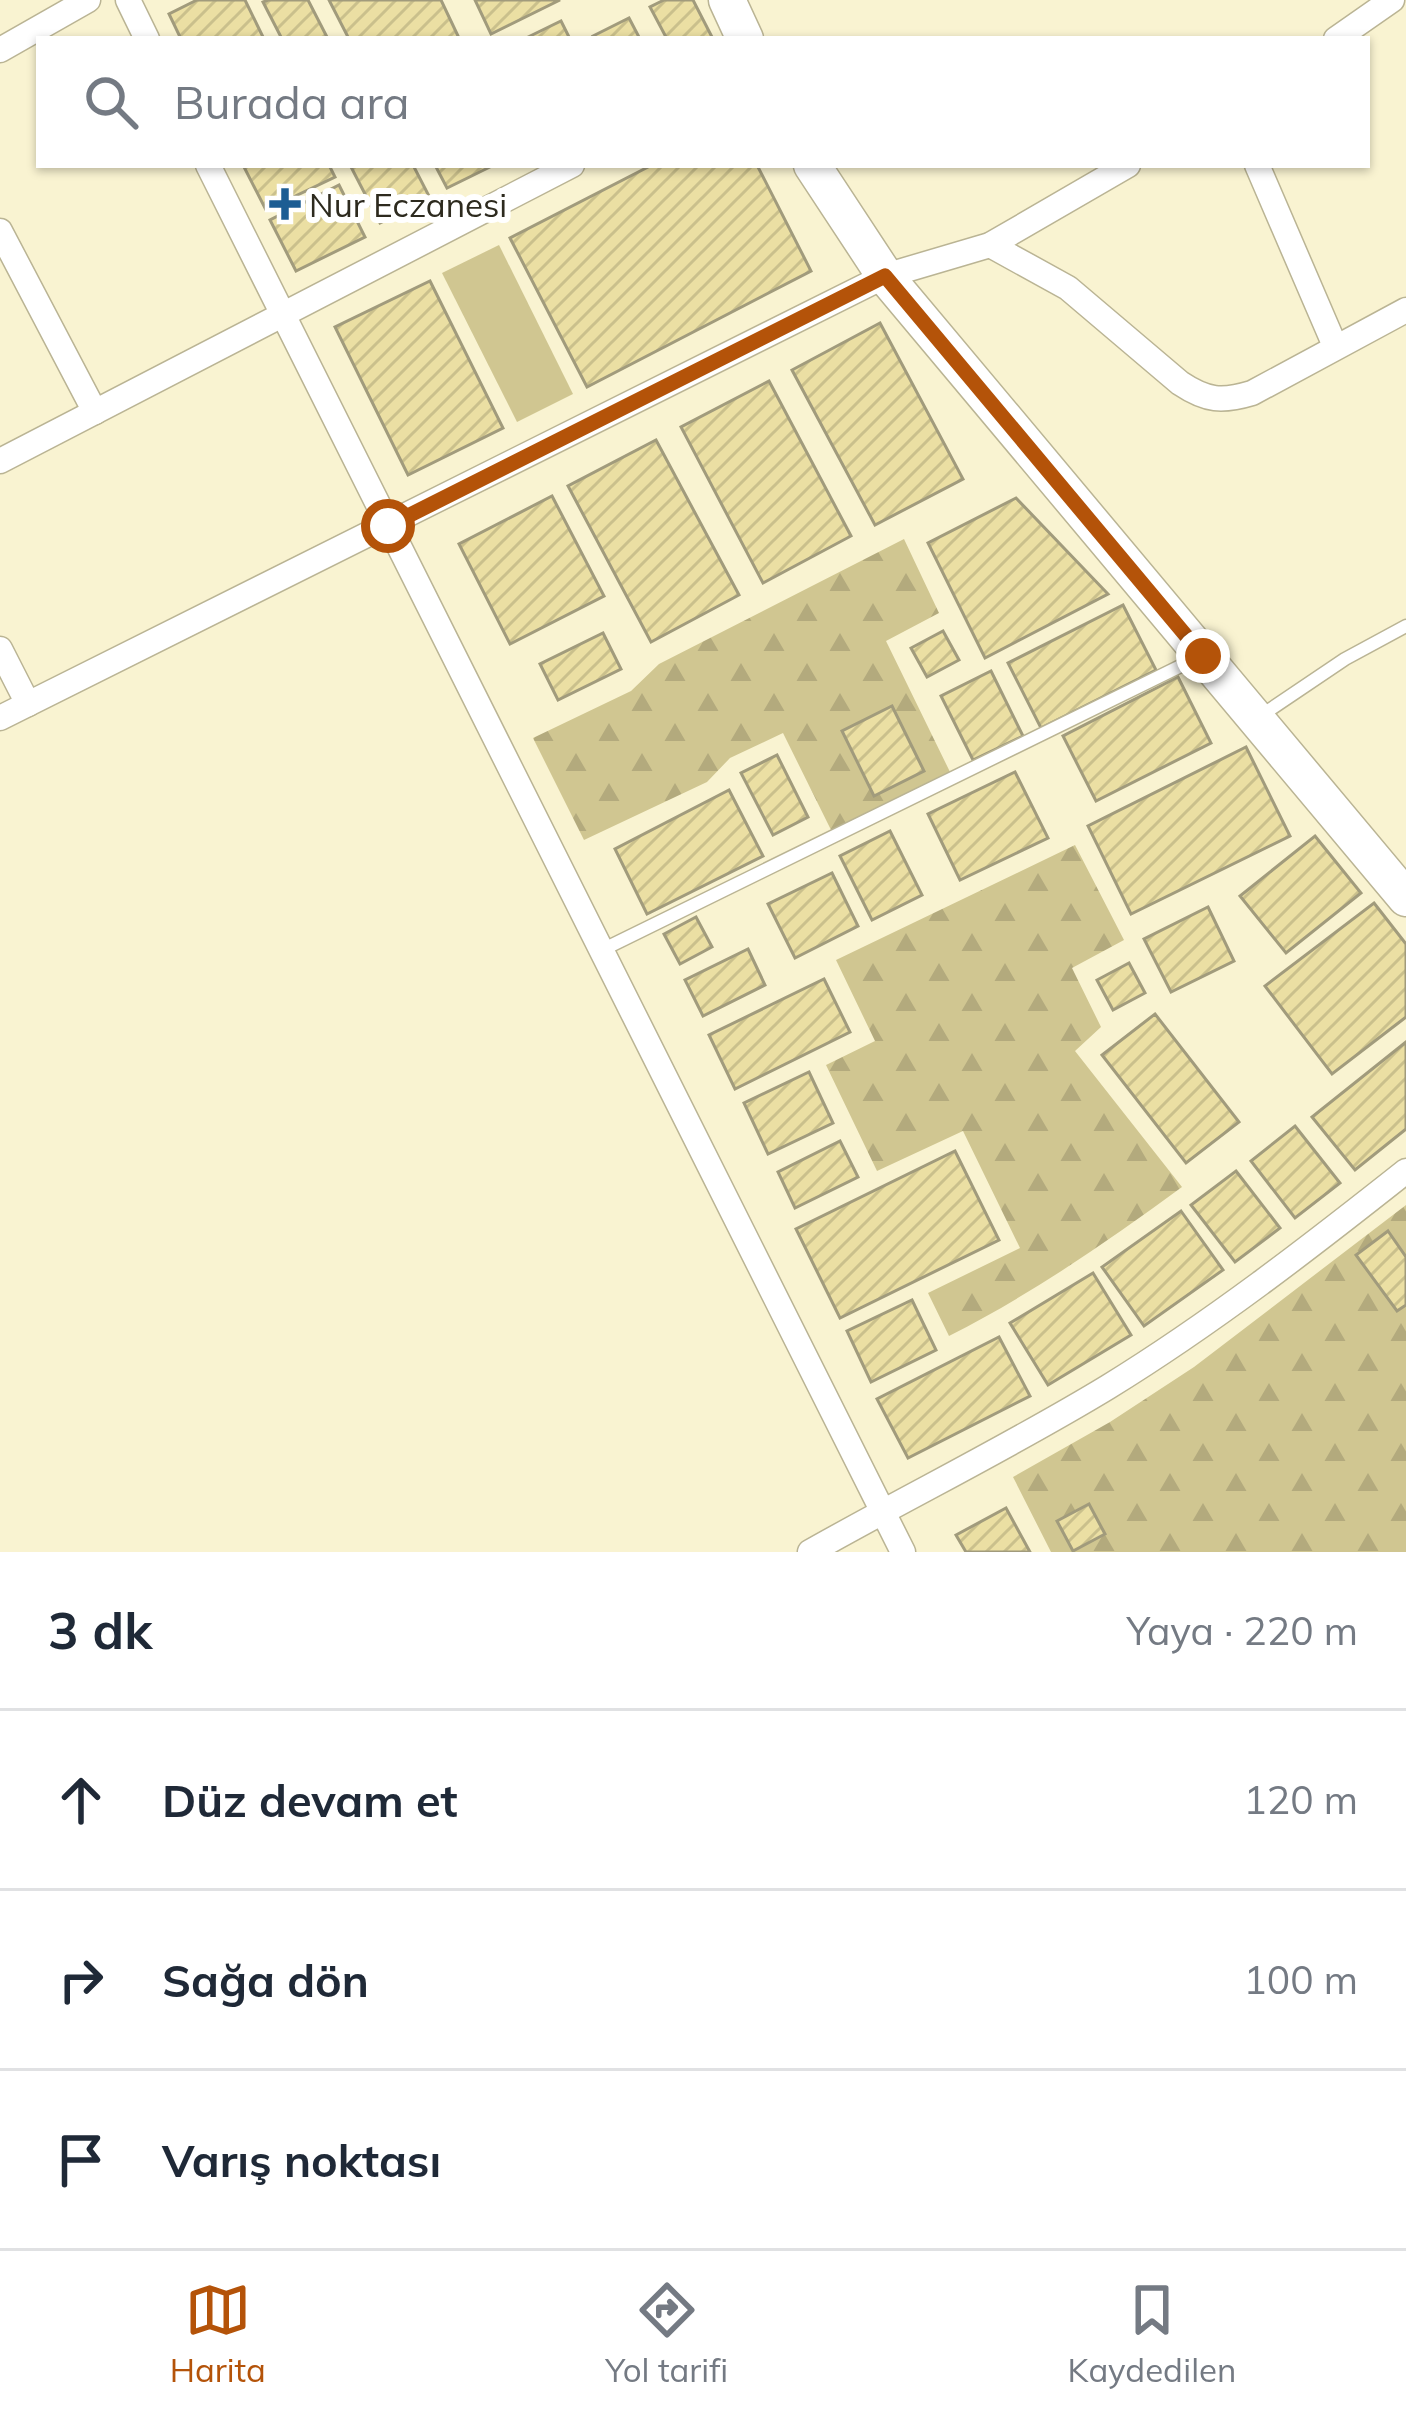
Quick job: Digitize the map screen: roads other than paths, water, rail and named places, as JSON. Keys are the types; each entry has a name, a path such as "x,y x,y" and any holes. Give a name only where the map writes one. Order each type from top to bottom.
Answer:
{"main road":[{"path":"727,0 744,36"},
{"path":"814,168 885,276 1406,898"}],"street":[{"path":"1,46 88,0"},
{"path":"128,0 146,36"},
{"path":"1340,36 1392,0"},
{"path":"209,168 903,1552"},
{"path":"0,461 566,168"},
{"path":"0,718 885,276 990,245 1123,168"},
{"path":"1258,168 1335,346"},
{"path":"0,231 95,412"},
{"path":"990,245 1068,288 1180,383 1212,399 1231,400 1252,393 1406,310"},
{"path":"0,650 28,704"},
{"path":"810,1552 1140,1366 1406,1171"}],"lane":[{"path":"1256,719 1345,659 1406,626"},
{"path":"602,950 1203,656"}],"place":[{"name":"Nur Eczanesi","path":"285,204"}]}
